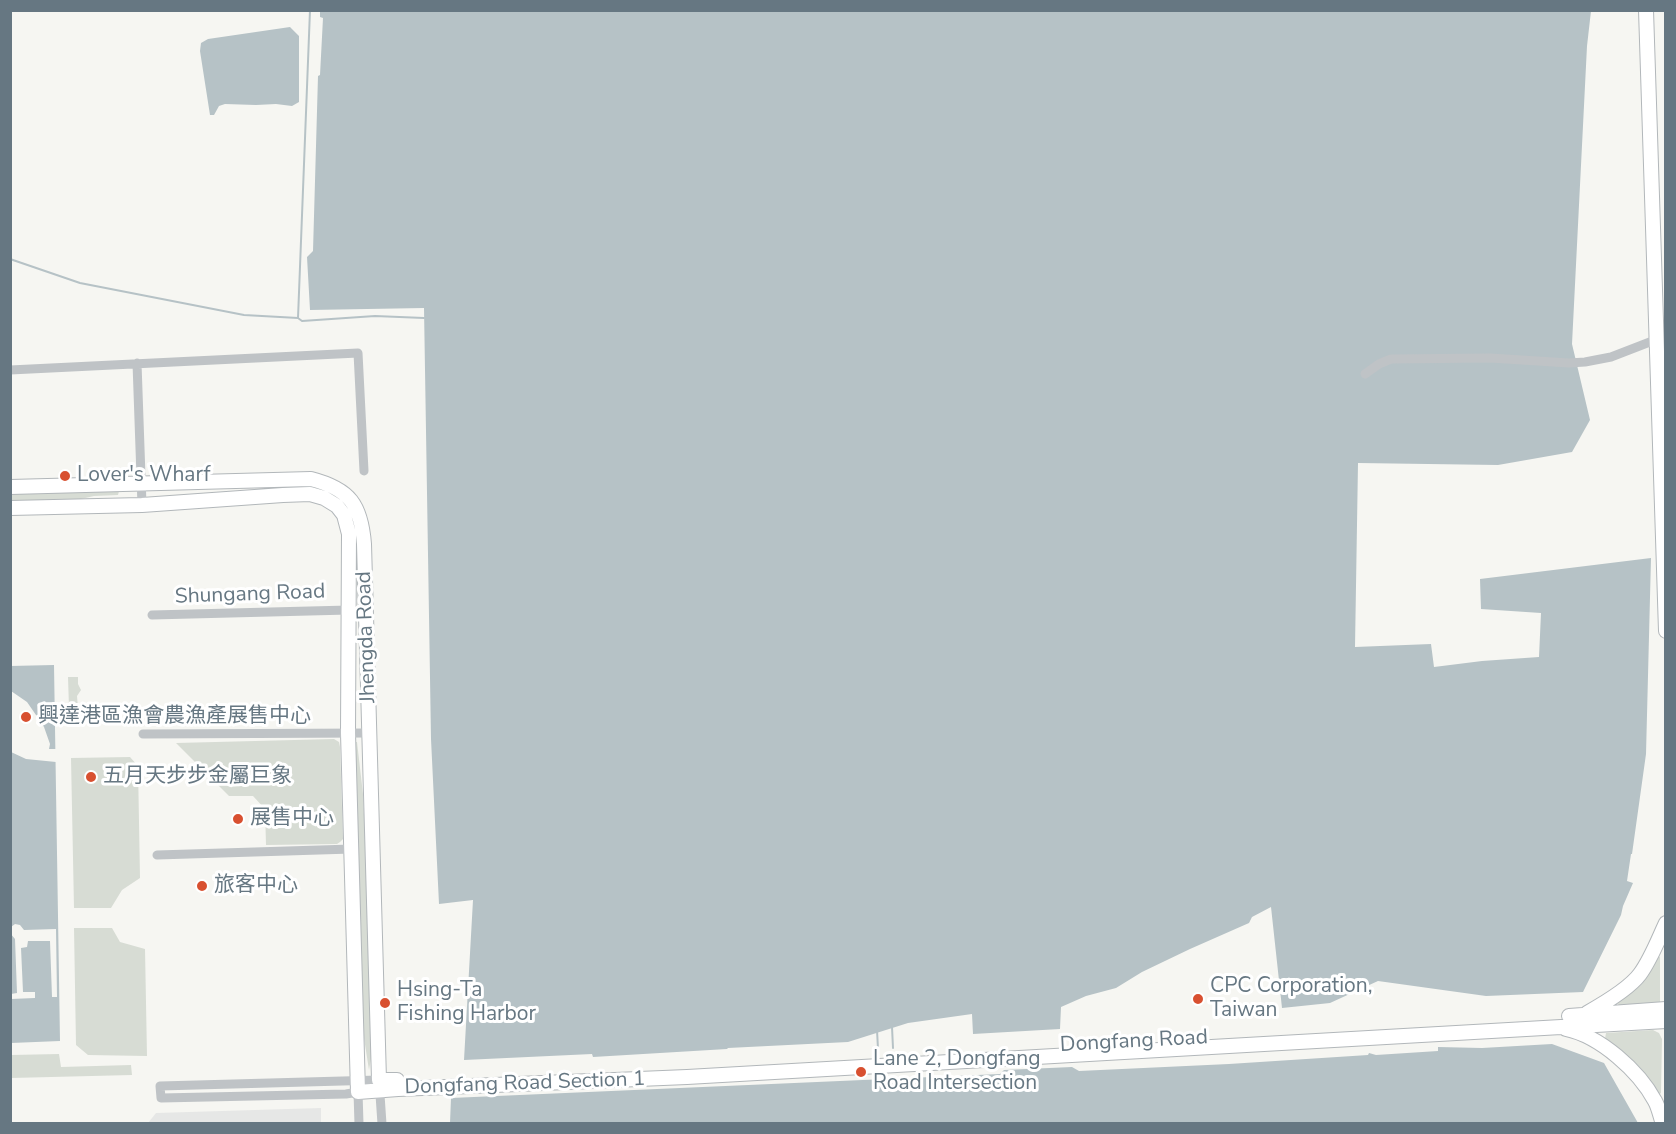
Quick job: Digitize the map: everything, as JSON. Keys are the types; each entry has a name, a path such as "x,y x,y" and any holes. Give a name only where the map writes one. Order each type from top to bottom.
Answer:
{"main road":[{"path":"1646,10 1665,631"},
{"path":"1653,10 1665,475"},
{"name":"Jhengda Road","path":"10,487 311,479 327,483 342,491 360,514 363,528 380,1085"},
{"name":"Jhengda Road","path":"10,508 142,505 310,494 324,498 341,510 348,528 348,733 358,1086"},
{"path":"1582,1016 1611,1000 1640,975 1656,947 1665,923"},
{"name":"Dongfang Road","path":"890,1061 1665,1009"},
{"name":"Dongfang Road","path":"890,1061 1665,1021"},
{"path":"1549,1026 1572,1030 1587,1036 1627,1065 1655,1101 1663,1124"},
{"name":"Dongfang Road Section 1","path":"358,1086 890,1061"}],"street":[{"path":"1365,374 1391,359 1490,358 1585,362 1611,357 1655,340"},
{"path":"10,370 358,353 364,471"},
{"path":"137,363 142,505"},
{"name":"Shungang Road","path":"152,615 349,610"},
{"path":"143,734 369,733"},
{"path":"157,855 352,849"},
{"name":"Jhengda Road","path":"380,1085 382,1124"},
{"name":"Dongfang Road Section 1","path":"160,1086 358,1086 346,1094 161,1098 160,1086"},
{"name":"Jhengda Road","path":"358,1086 359,1124"}],"shaded area":[{"path":"320,11 1591,11 1587,46 1572,344 1590,420 1572,452 1498,465 1358,463 1355,647 1431,644 1434,667 1539,657 1541,613 1481,609 1480,579 1651,558 1646,754 1627,881 1633,883 1621,915 1583,992 1486,996 1378,981 1330,1003 1282,1008 1271,907 1252,917 1249,923 1142,972 1116,988 1086,996 1061,1007 1060,1029 973,1034 972,1014 908,1023 848,1042 593,1057 592,1054 464,1060 473,900 439,904 431,739 424,308 310,310 307,257 313,251 318,76 320,75 323,18 320,17"},
{"path":"290,27 299,36 299,102 292,106 225,104 219,106 214,115 210,115 200,51 201,43 208,39"},
{"path":"84,489 119,491 118,495 94,496 68,502 11,503 10,491"},
{"path":"54,665 60,1041 11,1043 10,666"},
{"path":"68,677 78,677 81,690 77,696 78,708 69,708"},
{"path":"334,739 339,742 340,747 343,839 337,844 266,845 265,809 253,796 229,796 176,743"},
{"path":"354,742 357,742 363,794 374,1024 369,1070 361,1019"},
{"path":"130,757 138,766 140,878 122,890 111,908 74,908 71,758"},
{"path":"74,928 112,928 120,942 145,949 147,1056 88,1055 76,1045"},
{"path":"1656,954 1660,957 1660,1005 1621,1007 1617,1003"},
{"path":"1653,1030 1659,1033 1662,1039 1661,1093 1657,1096 1605,1039 1606,1033"},
{"path":"1552,1044 1604,1063 1638,1123 450,1123 451,1098 1000,1074 1004,1070 1072,1067 1079,1071 1229,1064 1368,1055 1369,1053 1376,1055 1438,1051 1438,1047 1482,1048"},
{"path":"59,1054 61,1067 131,1065 132,1075 11,1078 11,1055"},
{"path":"321,1108 321,1123 148,1123 156,1113"}],"pier":[{"path":"11,691 27,702 44,727 50,744 49,749 56,749 56,762 26,759 11,752"},
{"path":"15,924 20,925 24,930 56,929 57,997 52,997 50,941 28,941 27,947 21,948 23,992 35,992 35,998 11,999 11,994 17,993 15,939 10,933 11,927"}],"waterway":[{"path":"298,318 310,10"},
{"path":"10,259 80,283 244,315 298,318 302,321 375,316 424,318"},
{"path":"892,1027 893,1048"},
{"path":"877,1030 878,1049"}],"place":[{"name":"Lover's Wharf","path":"65,476"},
{"name":"興達港區漁會農漁產展售中心","path":"26,717"},
{"name":"五月天步步金屬巨象","path":"91,777"},
{"name":"展售中心","path":"238,819"},
{"name":"旅客中心","path":"202,886"},
{"name":"CPC Corporation, Taiwan","path":"1198,999"},
{"name":"Hsing-Ta Fishing Harbor","path":"385,1003"},
{"name":"Lane 2, Dongfang Road Intersection","path":"861,1072"}]}
